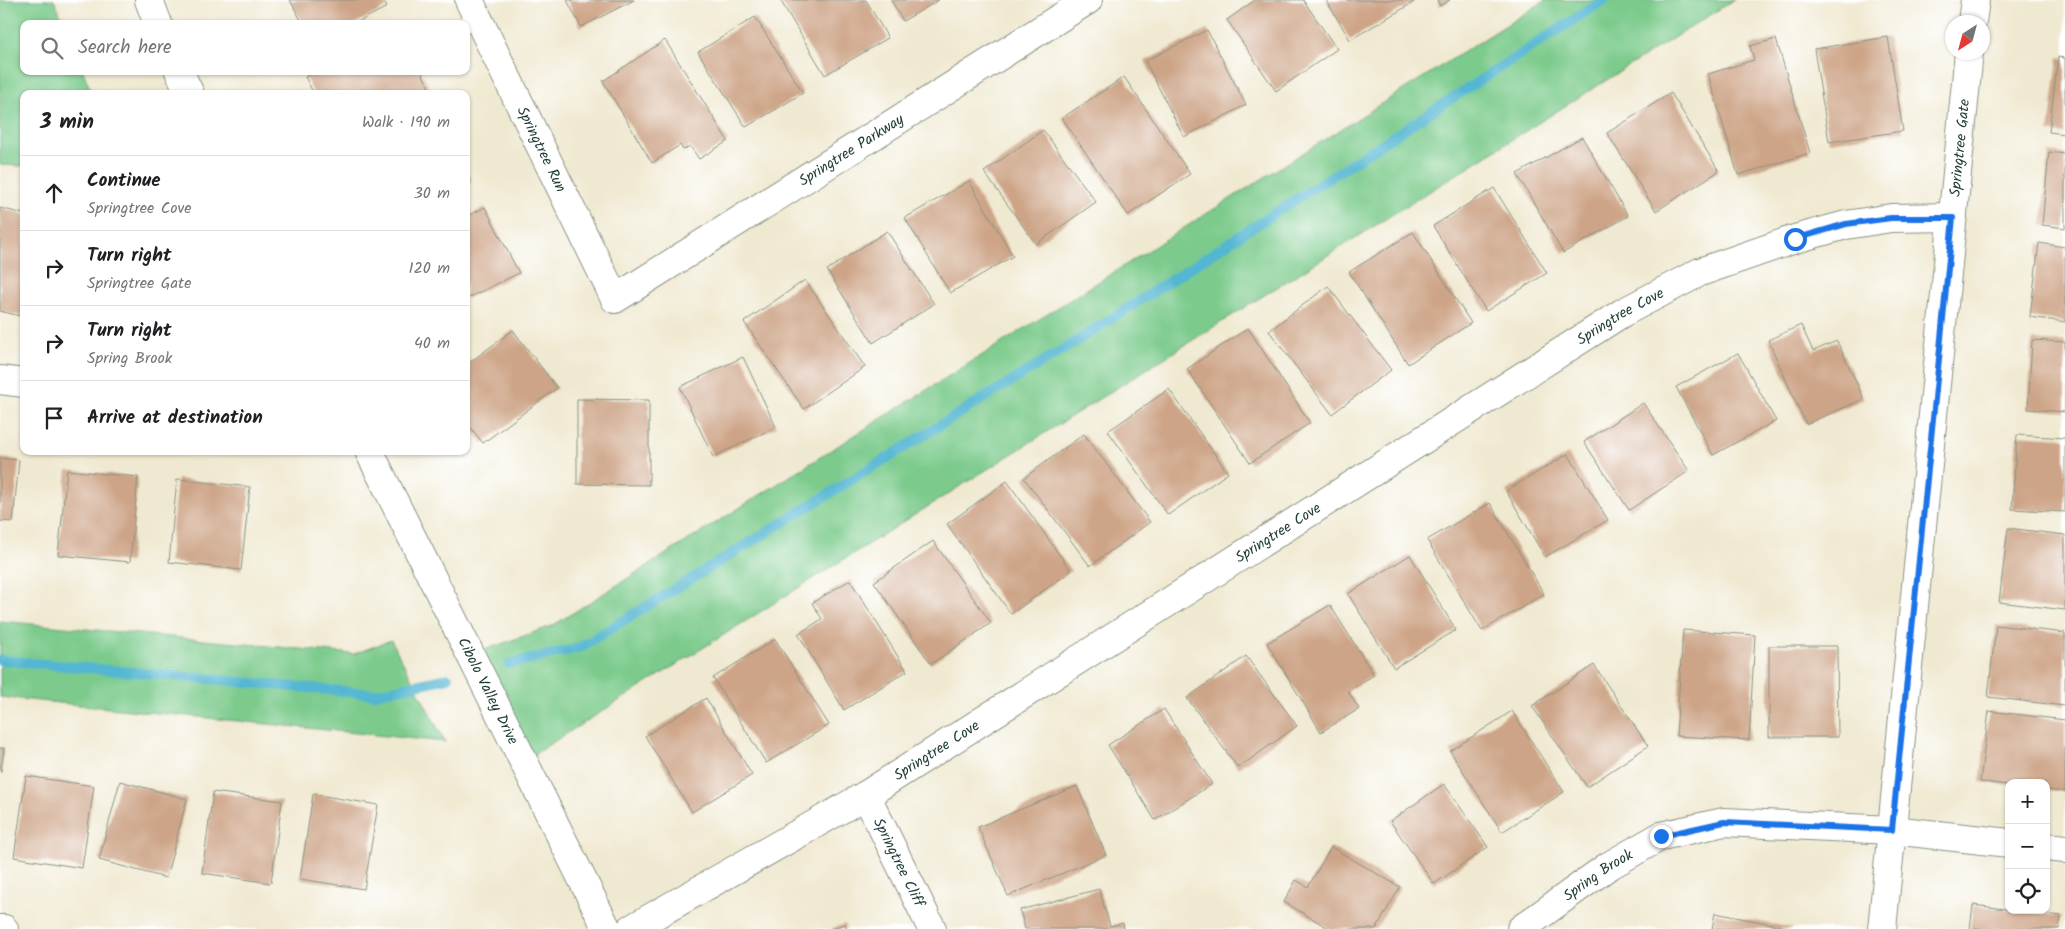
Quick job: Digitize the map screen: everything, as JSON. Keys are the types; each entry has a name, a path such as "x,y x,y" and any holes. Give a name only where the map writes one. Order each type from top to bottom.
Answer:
{"street":[{"path":"149,0 156,20"},
{"name":"Springtree Run","path":"469,0 615,299"},
{"name":"Springtree Parkway","path":"615,299 1088,0"},
{"path":"1973,15 1975,0"},
{"name":"Springtree Gate","path":"1882,929 1969,60"},
{"path":"181,75 188,90"},
{"name":"Springtree Cove","path":"632,929 866,795 1622,313 1700,272 1795,239 1846,224 1891,218 1953,218"},
{"path":"0,380 20,382"},
{"name":"Cibolo Valley Drive","path":"371,455 607,929"},
{"name":"Springtree Cliff","path":"866,795 932,929"},
{"name":"Spring Brook","path":"1521,929 1607,867 1661,836 1724,822 1892,830 2005,843"},
{"path":"2050,847 2065,849"}],"green space":[{"path":"0,0 54,0 62,20 20,20 20,75 85,75 90,90 20,90 20,166 0,165"},
{"path":"1546,0 1734,0 523,761 470,655 552,626"},
{"path":"0,621 354,654 391,640 445,742 0,697"}],"building":[{"path":"290,0 383,0 387,7 362,20 301,20"},
{"path":"567,0 634,0 581,27"},
{"path":"780,0 866,0 888,38 825,75"},
{"path":"891,0 939,0 903,21"},
{"path":"1255,0 1303,0 1337,49 1276,91 1227,20"},
{"path":"1326,0 1413,0 1414,2 1350,40"},
{"path":"1437,0 1450,0 1440,6"},
{"path":"755,17 803,93 746,127 698,52"},
{"path":"1207,30 1246,105 1184,137 1145,61"},
{"path":"1888,37 1903,131 1829,142 1814,49"},
{"path":"1776,39 1810,153 1738,175 1708,74 1754,60 1750,46"},
{"path":"665,40 728,141 699,159 690,146 683,150 680,145 652,163 603,81"},
{"path":"2058,57 2065,58 2065,134 2049,132"},
{"path":"309,75 423,75 430,90 312,90 305,77"},
{"path":"1124,77 1190,174 1128,215 1062,118"},
{"path":"1671,93 1719,171 1656,211 1607,133"},
{"path":"1043,130 1096,202 1036,244 984,172"},
{"path":"1582,137 1628,216 1563,253 1517,174"},
{"path":"2049,152 2065,154 2065,228 2042,225"},
{"path":"969,181 1013,256 950,293 905,218"},
{"path":"1494,188 1547,273 1486,311 1433,226"},
{"path":"485,207 519,273 470,297 470,215"},
{"path":"0,208 20,213 20,316 0,311"},
{"path":"887,231 934,304 873,343 827,270"},
{"path":"1413,232 1471,323 1408,364 1349,272"},
{"path":"2039,243 2065,247 2065,322 2030,317"},
{"path":"805,280 865,367 804,409 744,322"},
{"path":"1328,286 1391,370 1332,414 1269,331"},
{"path":"1801,325 1813,351 1837,341 1864,399 1806,424 1768,340"},
{"path":"1248,328 1310,423 1250,463 1187,369"},
{"path":"513,330 557,388 483,443 470,427 470,362"},
{"path":"2032,340 2065,342 2065,412 2028,409"},
{"path":"1738,353 1776,421 1713,455 1676,387"},
{"path":"743,357 776,427 713,457 680,387"},
{"path":"1169,389 1228,473 1168,515 1108,431"},
{"path":"577,399 649,400 649,485 577,484"},
{"path":"1643,403 1689,471 1629,510 1584,442"},
{"path":"1084,434 1150,522 1090,566 1024,478"},
{"path":"2017,435 2065,438 2065,512 2012,509"},
{"path":"1568,454 1608,520 1545,557 1506,491"},
{"path":"0,458 19,460 13,522 0,521"},
{"path":"67,470 138,477 130,562 58,555"},
{"path":"177,479 250,487 241,570 169,562"},
{"path":"1007,481 1071,571 1011,614 947,524"},
{"path":"1490,503 1544,594 1482,631 1427,540"},
{"path":"2008,528 2065,535 2065,610 1999,602"},
{"path":"933,541 991,623 931,664 874,582"},
{"path":"1410,555 1456,630 1394,668 1348,594"},
{"path":"850,580 907,671 844,710 798,634 822,619 812,603"},
{"path":"1330,605 1374,675 1348,691 1359,709 1321,732 1267,643"},
{"path":"1996,625 2065,633 2065,706 1988,697"},
{"path":"1683,630 1755,635 1749,740 1676,736"},
{"path":"775,639 829,725 766,763 713,678"},
{"path":"1769,646 1837,646 1838,737 1769,737"},
{"path":"1246,656 1297,726 1238,768 1187,698"},
{"path":"1594,665 1648,746 1587,787 1532,706"},
{"path":"706,698 752,775 692,812 645,736"},
{"path":"1164,709 1212,784 1155,820 1108,745"},
{"path":"1512,711 1564,792 1502,832 1450,751"},
{"path":"1989,711 2065,720 2065,792 2050,790 2050,779 2005,779 2005,785 1980,782"},
{"path":"0,748 4,748 1,772 0,772"},
{"path":"26,776 94,786 82,868 14,857"},
{"path":"120,781 187,799 166,878 99,860"},
{"path":"1444,784 1488,847 1434,884 1390,821"},
{"path":"1077,786 1106,855 1008,896 978,827"},
{"path":"213,792 282,801 271,883 202,873"},
{"path":"313,794 378,805 364,889 300,879"},
{"path":"1331,847 1400,887 1376,929 1330,929 1284,902 1296,880 1308,887"},
{"path":"1099,889 1110,926 1123,923 1124,929 1025,929 1020,910"},
{"path":"1973,905 2005,909 2005,914 2061,916 2059,929 1970,929"},
{"path":"1715,913 1792,928 1792,929 1712,929"},
{"path":"845,924 847,929 830,929"}],"waterway":[{"path":"509,664 579,648 1080,339 1604,0"},
{"path":"0,660 374,694 448,678"}],"route":[{"path":"1661,836 1724,822 1892,830 1953,218 1891,218 1846,224 1795,239"}]}
